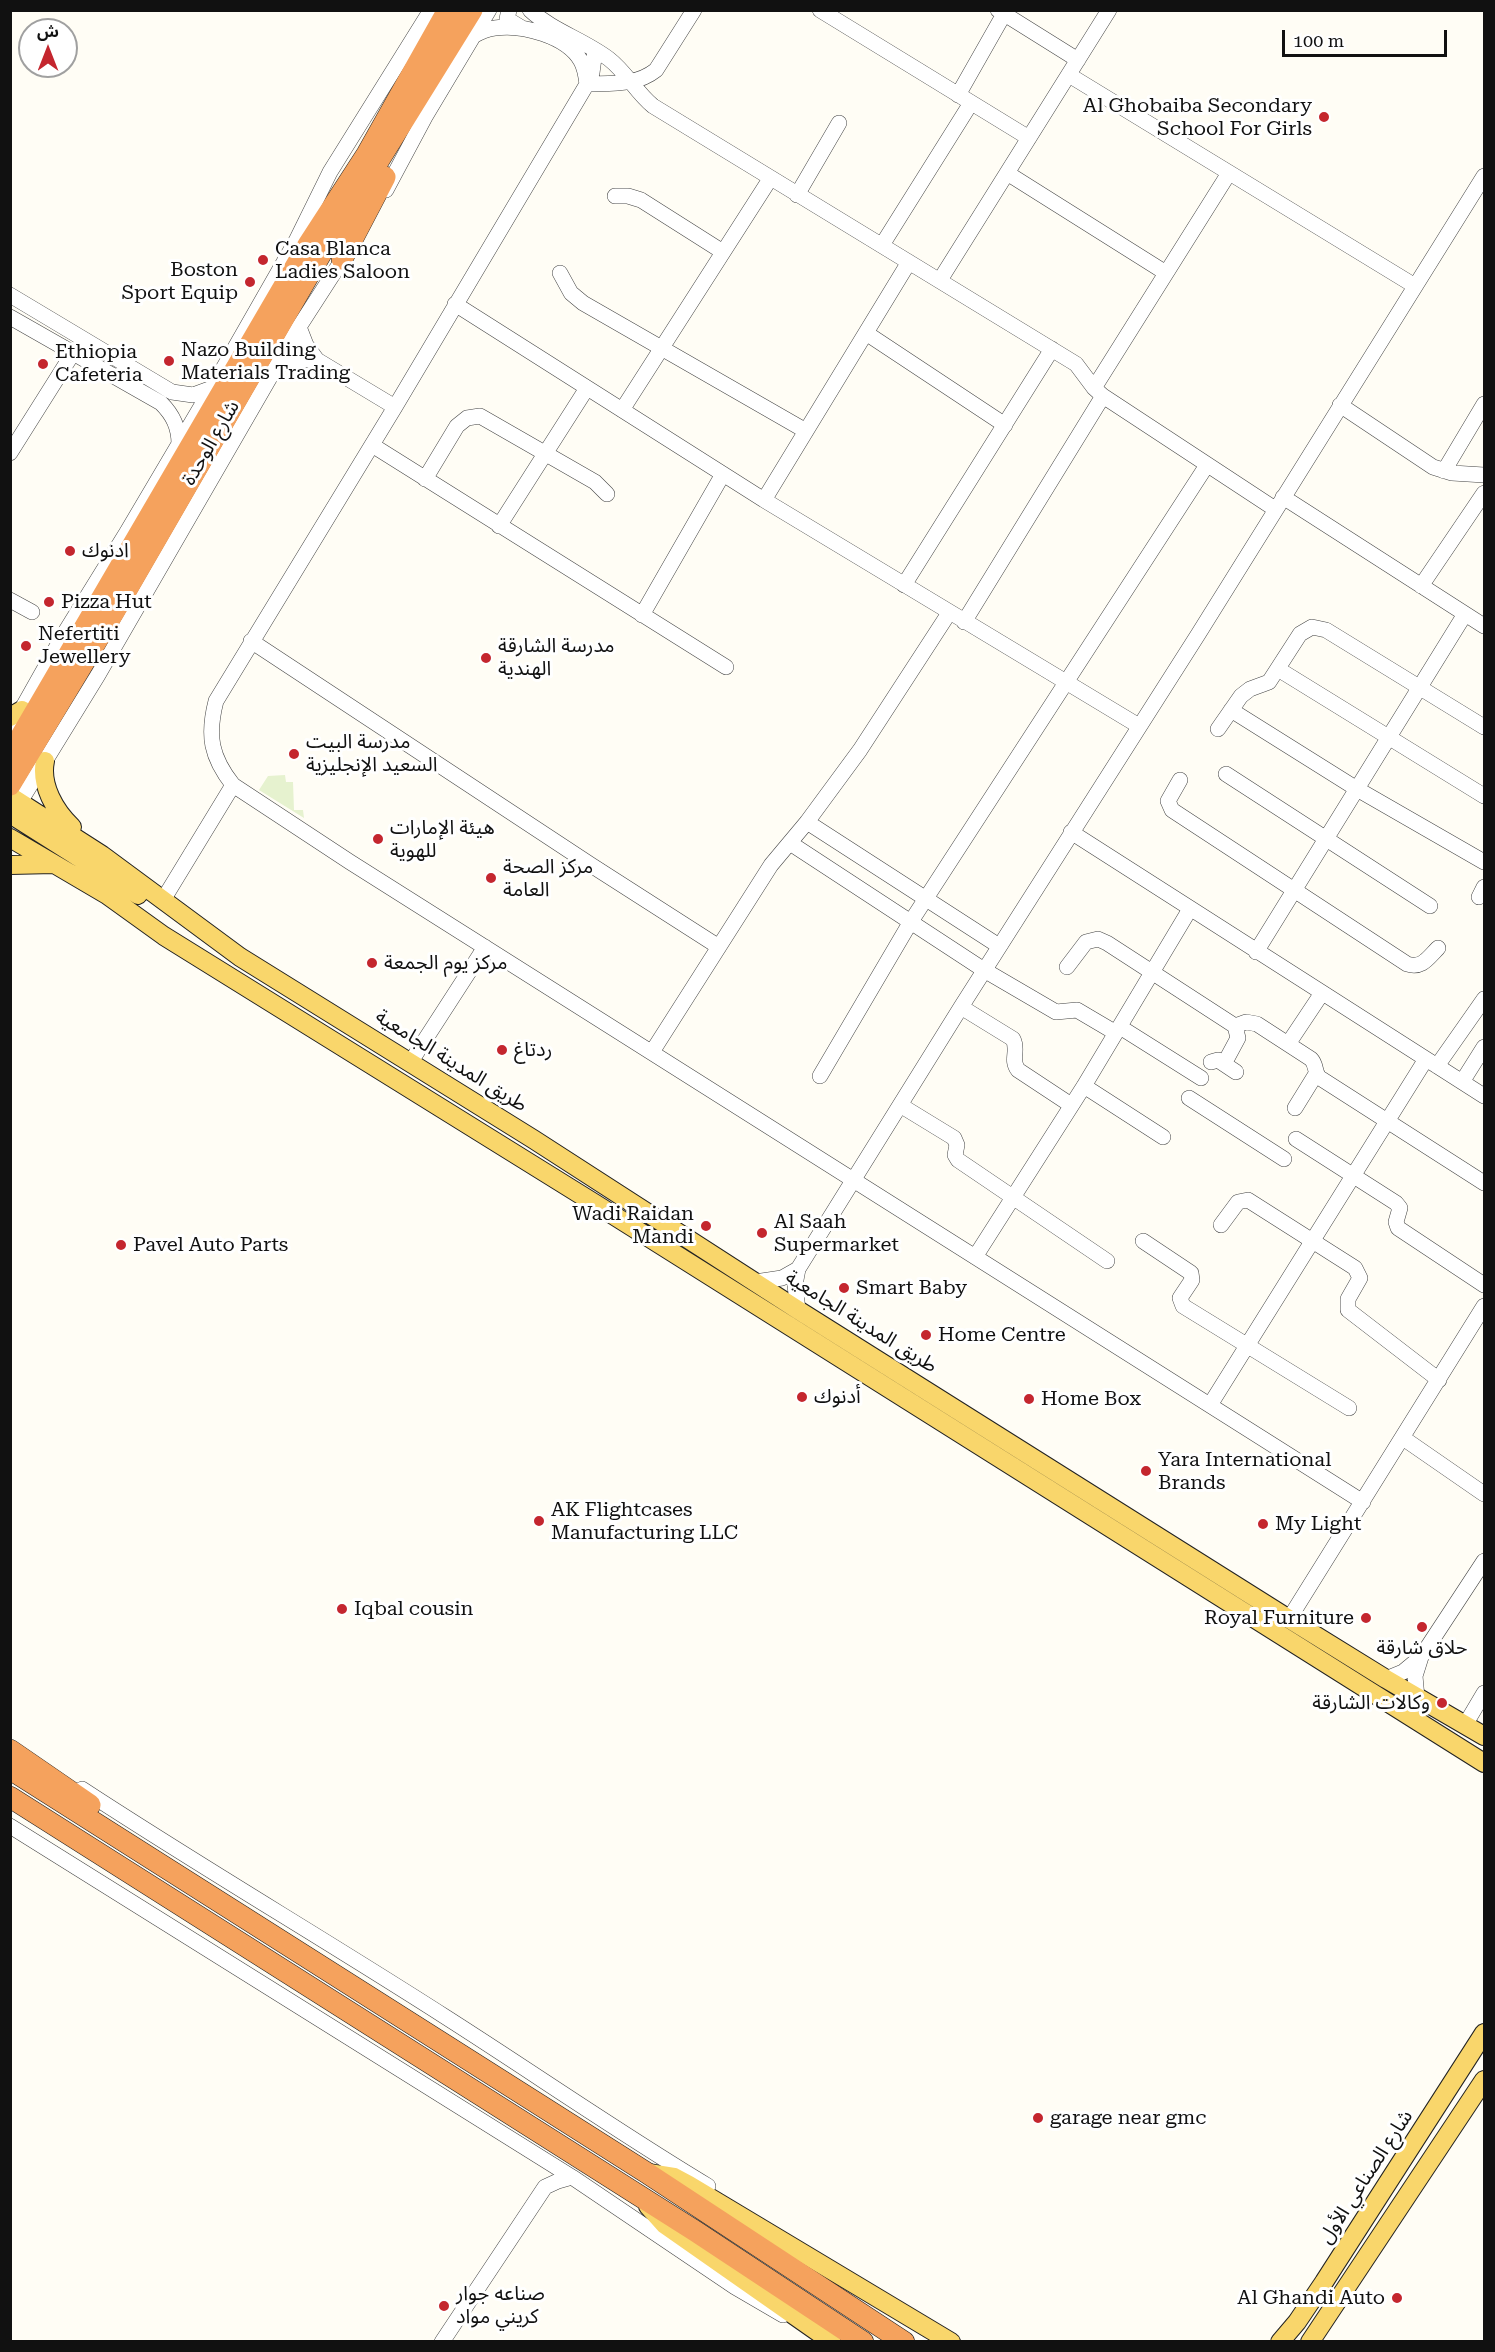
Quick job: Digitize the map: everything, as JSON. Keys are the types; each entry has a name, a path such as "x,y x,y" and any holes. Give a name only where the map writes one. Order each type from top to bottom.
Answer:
{"highway":[{"name":"شارع الوحدة","path":"10,755 308,246 367,154 434,20 448,10"},
{"name":"شارع الوحدة","path":"12,805 308,246 434,74 472,10"},
{"path":"342,259 402,144 434,74"},
{"path":"10,1750 73,1792 128,1834 162,1864"},
{"path":"10,1769 647,2173 904,2342"},
{"path":"10,1797 644,2199 863,2342"},
{"path":"10,1813 67,1843 87,1846"}],"main road":[{"path":"45,761 45,779 56,809 62,818 102,855"},
{"name":"طريق المدينة الجامعية","path":"12,805 102,855 240,957 563,1158 798,1310 1289,1619 1417,1698 1485,1736"},
{"path":"12,805 148,901 186,917"},
{"path":"10,838 107,895 164,936 614,1215 1485,1763"},
{"path":"10,865 54,864"},
{"name":"شارع الصناعي الأول","path":"1280,2342 1297,2322 1485,2033"},
{"path":"1310,2342 1485,2080"},
{"path":"647,2173 680,2180 845,2276 951,2342"},
{"path":"644,2199 665,2225 832,2342"},
{"path":"1291,2342 1297,2322"}],"street":[{"path":"12,805 45,761 98,675 299,327 376,209 425,117 489,10"},
{"path":"509,10 507,15 510,22 527,31"},
{"path":"520,10 529,17 536,15 616,64 630,83 653,106 1052,350 1080,369 1098,392 1207,465 1279,503 1485,626"},
{"path":"587,84 630,83 648,76 656,70 694,10"},
{"path":"820,10 1029,138"},
{"path":"940,280 1109,10"},
{"path":"882,245 965,99 1001,12 1077,60"},
{"path":"473,36 483,31 504,27 552,38 570,49 582,62 587,84"},
{"path":"595,50 587,84 395,407 216,701 211,737 214,754 222,771 233,785 350,862 1363,1502"},
{"path":"1069,75 1414,286"},
{"path":"798,195 839,123"},
{"path":"1007,173 1166,273"},
{"path":"964,622 1166,273 1229,173"},
{"path":"798,1310 795,1285 798,1269 1485,176"},
{"path":"622,410 770,179"},
{"path":"615,196 628,196 641,200 723,252"},
{"path":"10,730 16,713 128,532 212,388 308,246"},
{"path":"764,500 909,262"},
{"path":"560,273 572,293 583,303 806,431"},
{"path":"10,295 172,392 193,395 212,388"},
{"path":"455,304 764,500 1140,726"},
{"path":"10,317 161,403 175,422 179,444"},
{"path":"299,327 306,345 317,360 395,407"},
{"path":"866,333 1005,425"},
{"path":"904,585 1052,350"},
{"path":"73,353 93,358 104,351"},
{"path":"10,453 73,353"},
{"path":"276,367 292,360 317,360"},
{"path":"499,526 587,388"},
{"path":"1444,471 1485,404"},
{"path":"1340,405 1427,464 1444,471 1485,475"},
{"path":"425,479 457,426 461,421 473,416 487,419 546,452 595,482 607,495"},
{"path":"372,445 726,667"},
{"path":"820,1076 910,923 1207,465"},
{"path":"642,615 723,474"},
{"path":"1421,586 1485,493"},
{"path":"10,600 32,612"},
{"path":"652,1052 771,865 807,822 860,750 949,613"},
{"path":"1256,952 1465,614"},
{"path":"1218,729 1245,692 1269,682 1305,629 1320,627 1485,727"},
{"path":"251,641 718,947"},
{"path":"1278,669 1485,796"},
{"path":"1231,710 1357,789 1485,862"},
{"path":"1226,774 1430,906"},
{"path":"1180,780 1168,801 1172,810 1294,891 1407,964 1419,965 1425,962 1438,948"},
{"path":"162,900 233,785"},
{"path":"807,822 999,946"},
{"path":"1071,832 1485,1096"},
{"path":"790,843 910,923 1056,1012 1077,1010 1118,1030 1201,1078"},
{"path":"975,1257 1084,1086 1190,909"},
{"path":"1067,967 1081,946 1098,939 1154,972 1235,1026 1238,1038 1224,1066"},
{"path":"410,1063 484,946"},
{"path":"1288,1044 1322,993"},
{"path":"1210,1405 1388,1120 1485,999"},
{"path":"961,1007 1009,1037 1015,1043 1014,1061 1018,1070 1071,1105"},
{"path":"1235,1026 1252,1022 1288,1044 1313,1061 1316,1074 1485,1183"},
{"path":"1462,1082 1485,1047"},
{"path":"1295,1108 1316,1074"},
{"path":"1084,1086 1163,1137"},
{"path":"1189,1098 1284,1158"},
{"path":"900,1105 954,1138 957,1145 955,1155 958,1160 1107,1261"},
{"path":"1296,1139 1398,1205 1400,1212 1396,1222 1398,1228 1485,1285"},
{"path":"1221,1226 1238,1202 1245,1200 1354,1268 1359,1274 1359,1282 1346,1302 1351,1313 1439,1380"},
{"path":"1143,1241 1191,1273 1191,1280 1180,1298 1183,1306 1349,1408"},
{"path":"755,1282 782,1278 798,1269"},
{"path":"1289,1619 1485,1306"},
{"path":"1403,1438 1485,1494"},
{"path":"1386,1679 1403,1672 1421,1657 1482,1571"},
{"path":"1417,1698 1415,1676 1421,1657"},
{"path":"1465,1725 1485,1693"},
{"path":"10,1742 227,1883 383,1978 651,2151 807,2246 845,2276"},
{"path":"10,1826 54,1851 572,2177 750,2297 780,2314 794,2317"},
{"path":"541,2158 545,2187"},
{"path":"442,2342 545,2187 572,2177"}],"green space":[{"path":"285,775 286,782 293,782 294,810 303,810 304,818 259,790 268,776"}],"place":[{"name":"Al Ghobaiba Secondary School For Girls","path":"1324,117"},
{"name":"Casa Blanca Ladies Saloon","path":"263,260"},
{"name":"Boston Sport Equip","path":"250,282"},
{"name":"Nazo Building Materials Trading","path":"169,361"},
{"name":"Ethiopia Cafeteria","path":"43,364"},
{"name":"ادنوك","path":"70,551"},
{"name":"Pizza Hut","path":"49,602"},
{"name":"Nefertiti Jewellery","path":"26,646"},
{"name":"مدرسة الشارقة الهندية","path":"486,658"},
{"name":"مدرسة البيت السعيد الإنجليزية","path":"294,754"},
{"name":"هيئة الإمارات للهوية","path":"378,839"},
{"name":"مركز الصحة العامة","path":"491,878"},
{"name":"مركز يوم الجمعة","path":"372,963"},
{"name":"ردتاغ","path":"502,1050"},
{"name":"Wadi Raidan Mandi","path":"706,1226"},
{"name":"Al Saah Supermarket","path":"762,1233"},
{"name":"Pavel Auto Parts","path":"121,1245"},
{"name":"Smart Baby","path":"844,1288"},
{"name":"Home Centre","path":"926,1335"},
{"name":"أدنوك","path":"802,1397"},
{"name":"Home Box","path":"1029,1399"},
{"name":"Yara International Brands","path":"1146,1471"},
{"name":"AK Flightcases Manufacturing LLC","path":"539,1521"},
{"name":"My Light","path":"1263,1524"},
{"name":"Iqbal cousin","path":"342,1609"},
{"name":"Royal Furniture","path":"1366,1618"},
{"name":"حلاق شارقة","path":"1422,1627"},
{"name":"وكالات الشارقة","path":"1442,1703"},
{"name":"garage near gmc","path":"1038,2118"},
{"name":"Al Ghandi Auto","path":"1397,2298"},
{"name":"صناعه جوار كريني مواد","path":"444,2306"}]}
